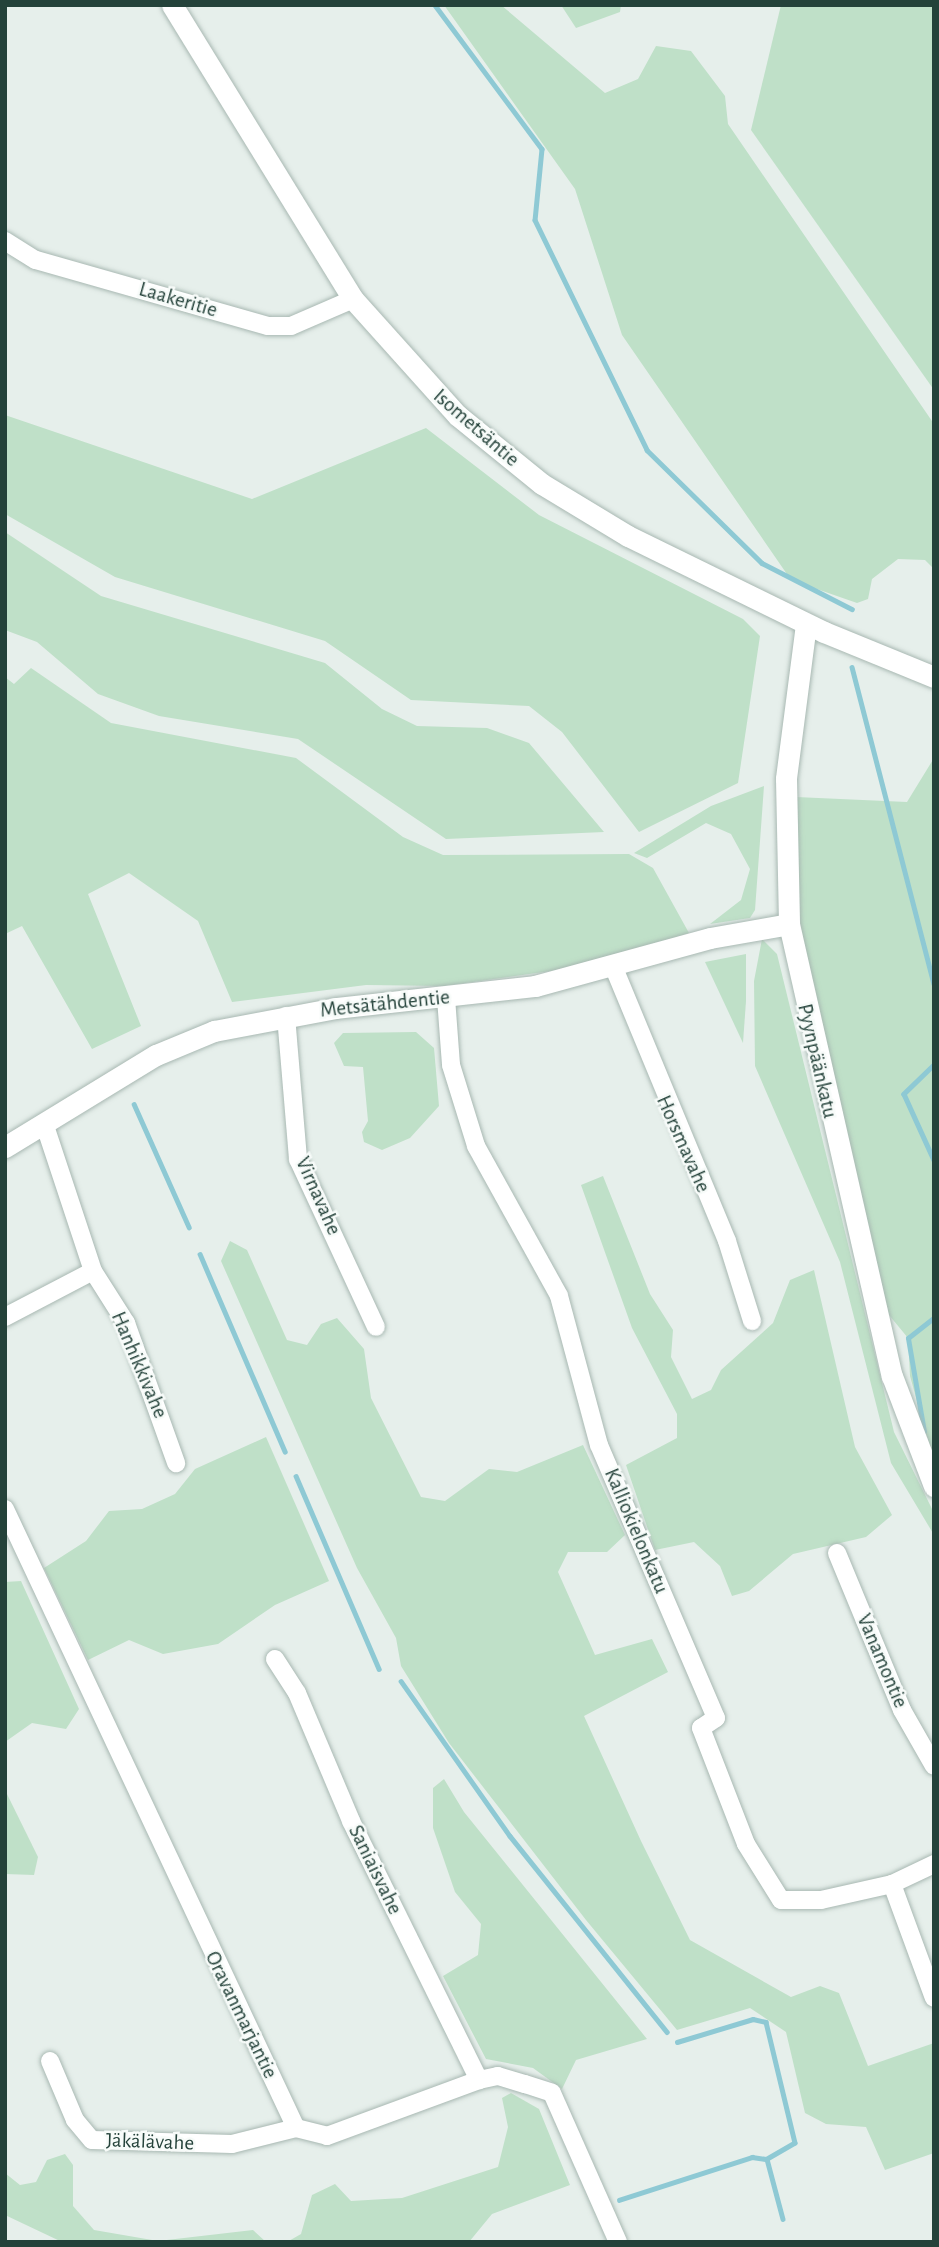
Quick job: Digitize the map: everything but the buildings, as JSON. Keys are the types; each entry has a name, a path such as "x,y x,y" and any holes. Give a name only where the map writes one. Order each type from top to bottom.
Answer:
{"main road":[{"name":"Isometsäntie","path":"172,5 353,299 457,415 542,484 628,536 806,624 934,677"},
{"name":"Pyynpäänkatu","path":"806,624 787,767 789,924 892,1376 934,1486"},
{"name":"Metsätähdentie","path":"5,1147 179,1044 286,1016 446,998 614,968 710,938 789,924"}],"street":[{"name":"Laakeritie","path":"5,241 36,260 268,327 291,327 353,299"},
{"name":"Horsmavahe","path":"614,968 727,1241 752,1321"},
{"name":"Kalliokielonkatu","path":"446,998 451,1065 476,1146 559,1296 599,1444 716,1718 701,1728 746,1844 781,1900 821,1900 892,1884 934,1864"},
{"name":"Virnavahe","path":"286,1016 298,1159 376,1327"},
{"path":"5,1317 93,1271 44,1123"},
{"name":"Hanhikkivahe","path":"93,1271 126,1323 176,1463"},
{"name":"Oravanmarjantie","path":"5,1509 296,2128"},
{"name":"Vanamontie","path":"837,1553 902,1710 934,1766"},
{"name":"Saniaisvahe","path":"275,1659 297,1693 351,1821 479,2080"},
{"path":"892,1884 934,1998"},
{"name":"Jäkälävahe","path":"50,2062 75,2120 92,2140 232,2144 296,2128"},
{"path":"296,2128 327,2136 479,2080 498,2076 552,2093 618,2242"}],"green space":[{"path":"444,5 501,5 605,93 638,79 656,46 691,51 725,96 728,124 934,424 934,569 925,560 898,559 872,579 868,599 857,603 791,580 622,335 575,189"},
{"path":"561,5 621,5 620,12 576,28"},
{"path":"781,5 934,5 934,390 751,130"},
{"path":"5,415 252,499 426,428 539,515 743,619 760,636 738,783 639,832 562,732 529,706 411,700 325,641 115,577 5,514"},
{"path":"5,532 101,596 325,663 382,709 417,726 487,728 529,743 604,832 446,839 298,739 159,716 98,694 37,642 5,630"},
{"path":"31,668 111,723 296,758 403,837 443,855 629,854 653,868 689,933 593,965 444,986 366,985 232,1002 198,921 129,873 88,894 141,1026 92,1049 22,926 5,934 5,677 14,684"},
{"path":"934,758 934,1462 910,1376 908,1338 889,1315 808,979 798,906 796,797 907,802"},
{"path":"764,786 755,910 750,918 710,924 741,900 750,869 731,834 706,823 647,858 634,853 711,806"},
{"path":"762,939 777,954 894,1432 934,1513 934,1535 891,1463 840,1262 755,1066 754,981"},
{"path":"746,954 746,1001 743,1043 705,962"},
{"path":"416,1032 434,1048 439,1106 410,1138 382,1150 364,1142 362,1132 368,1121 363,1067 344,1066 334,1043 343,1033"},
{"path":"603,1176 650,1294 673,1330 671,1357 692,1399 711,1390 721,1370 773,1323 790,1280 814,1270 855,1447 892,1515 866,1537 793,1554 749,1591 732,1596 720,1566 694,1542 655,1550 626,1465 677,1438 677,1414 632,1328 581,1185"},
{"path":"230,1241 247,1250 287,1340 307,1345 321,1324 337,1318 364,1349 371,1398 421,1497 445,1501 489,1469 517,1472 583,1445 625,1535 607,1552 568,1552 558,1572 595,1655 652,1639 668,1672 584,1716 690,1940 791,1997 820,1986 839,1993 868,2066 934,2043 934,2153 885,2170 866,2127 826,2124 805,2113 786,2032 750,2008 677,2030 586,1920 449,1743 401,1666 396,1638 357,1568 221,1261"},
{"path":"266,1437 329,1581 275,1605 218,1644 163,1654 129,1640 88,1660 44,1568 86,1541 109,1511 142,1509 175,1494 195,1469"},
{"path":"21,1581 79,1709 66,1729 32,1723 5,1742 5,1582"},
{"path":"444,1779 464,1812 647,2039 576,2060 562,2089 533,2068 486,2059 443,1976 478,1955 481,1924 455,1892 433,1828 433,1788"},
{"path":"5,1790 38,1857 34,1875 5,1874"},
{"path":"511,2093 539,2109 570,2185 492,2214 469,2242 287,2242 301,2234 312,2195 335,2184 351,2201 402,2198 498,2167 508,2127 502,2098"},
{"path":"65,2154 73,2165 73,2206 94,2230 158,2241 253,2230 266,2242 62,2242 5,2215 5,2173 20,2185 36,2182 47,2160"}],"waterway":[{"path":"435,5 542,149 535,220 647,450 762,563 852,609"},
{"path":"852,667 934,984"},
{"path":"934,1065 904,1094 934,1160"},
{"path":"134,1104 189,1227"},
{"path":"200,1254 285,1451"},
{"path":"924,1432 908,1338 934,1318"},
{"path":"296,1476 379,1669"},
{"path":"401,1681 510,1836 667,2032"},
{"path":"677,2042 753,2019 766,2022 795,2143 767,2159 783,2219"},
{"path":"619,2200 752,2157 767,2159"}]}
